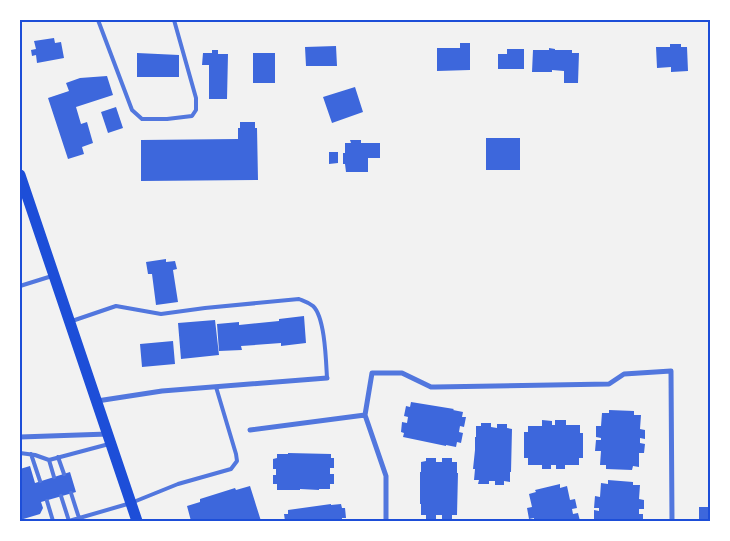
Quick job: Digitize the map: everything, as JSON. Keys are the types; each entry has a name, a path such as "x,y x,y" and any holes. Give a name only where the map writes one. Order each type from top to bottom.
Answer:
{"main road":[{"path":"20,175 138,521"}],"street":[{"path":"386,521 386,476 366,415 372,373 402,374 435,386 609,384 624,374 671,371 672,521"},
{"path":"97,401 162,391 328,378"},
{"path":"250,430 366,415"},
{"path":"20,437 110,439"}],"lane":[{"path":"98,20 132,110 142,119 192,116 196,110 196,98 174,20"},
{"path":"20,286 54,276"},
{"path":"70,321 116,306 161,314 299,299 307,301 314,307 319,316 328,378"},
{"path":"61,496 69,521 131,503 178,484 231,469 237,461 236,454 216,387"},
{"path":"20,453 31,454 49,460 110,439"},
{"path":"31,454 40,481"},
{"path":"58,457 64,474"},
{"path":"49,460 54,477"},
{"path":"71,493 79,518"},
{"path":"47,501 53,521"}],"building":[{"path":"54,38 55,43 61,42 64,58 37,63 36,55 32,56 31,50 36,49 34,41"},
{"path":"460,43 470,43 470,70 437,71 437,48 460,48"},
{"path":"670,44 681,44 681,47 687,47 688,71 671,72 671,67 657,68 656,47 670,47"},
{"path":"336,46 337,66 306,66 305,47"},
{"path":"549,48 572,50 572,53 579,53 578,83 564,83 564,71 532,72 533,50 549,50"},
{"path":"507,49 524,49 524,69 498,69 498,54 507,54"},
{"path":"212,50 218,50 218,54 228,54 227,99 209,99 209,65 202,65 203,53 212,53"},
{"path":"137,53 179,55 179,77 137,77"},
{"path":"253,53 275,53 275,83 253,83"},
{"path":"107,76 113,95 76,107 81,124 87,122 93,143 82,147 84,154 68,159 48,98 69,91 66,83 80,78"},
{"path":"355,87 363,112 332,123 323,97"},
{"path":"116,107 123,128 108,133 101,112"},
{"path":"240,122 255,122 255,128 257,128 258,180 141,181 141,140 238,139"},
{"path":"486,138 520,138 520,170 486,170"},
{"path":"350,140 361,140 361,143 380,143 380,158 368,158 368,172 346,172 345,164 343,164 343,153 345,153 345,143 351,143"},
{"path":"329,152 338,152 338,163 329,164"},
{"path":"166,259 166,262 175,261 177,269 173,270 178,302 156,305 152,274 148,274 146,262"},
{"path":"304,316 306,343 281,346 281,343 241,346 242,350 219,351 217,324 239,322 239,325 279,321 279,319"},
{"path":"215,320 219,355 181,359 178,323"},
{"path":"173,341 175,364 142,367 140,344"},
{"path":"411,402 463,412 462,417 466,417 464,427 460,426 459,432 463,433 461,443 457,442 456,447 446,446 403,437 404,433 401,432 402,422 407,423 408,417 404,416 406,406 410,407"},
{"path":"609,410 634,411 634,415 641,415 640,429 645,430 645,439 640,438 640,443 645,444 644,453 639,453 639,467 633,466 632,470 606,469 606,465 600,465 601,451 595,451 596,440 601,440 601,438 596,437 596,426 601,426 602,413 609,413"},
{"path":"542,420 552,421 552,425 555,425 555,420 566,420 566,425 580,425 580,433 583,433 583,458 579,458 579,465 565,465 565,469 556,469 556,465 551,465 551,469 542,469 542,465 528,465 528,458 524,458 524,432 528,432 528,426 542,426"},
{"path":"481,423 491,423 491,427 497,428 497,424 507,424 507,428 512,429 510,482 504,481 504,485 495,485 495,481 489,481 489,484 478,484 479,480 474,480 476,426 481,426"},
{"path":"277,454 331,454 331,458 334,458 334,468 330,468 330,474 334,474 334,484 330,484 330,489 277,490 277,484 273,484 273,475 276,475 276,469 273,469 273,459 277,458"},
{"path":"426,458 436,458 436,462 442,462 442,458 452,458 452,462 457,462 457,515 452,515 452,519 442,519 442,515 436,515 436,519 426,519 426,515 421,515 420,472 421,462 426,461"},
{"path":"30,466 35,483 70,472 76,492 41,502 43,508 40,514 20,520 20,469"},
{"path":"608,480 633,482 633,485 640,485 639,499 644,500 644,509 639,509 639,514 643,514 643,521 594,521 594,510 599,511 599,508 594,508 595,496 600,497 601,483 608,484"},
{"path":"560,484 560,488 567,486 570,500 575,499 577,508 572,509 573,514 578,513 580,521 534,521 534,518 529,519 527,508 532,507 529,494 536,492 535,490"},
{"path":"250,486 261,521 191,521 187,506 200,502 200,499 235,488 236,490"},
{"path":"341,504 342,508 345,508 346,518 342,518 342,521 285,521 284,514 288,514 288,510"},
{"path":"699,507 710,507 710,521 699,521"}]}
